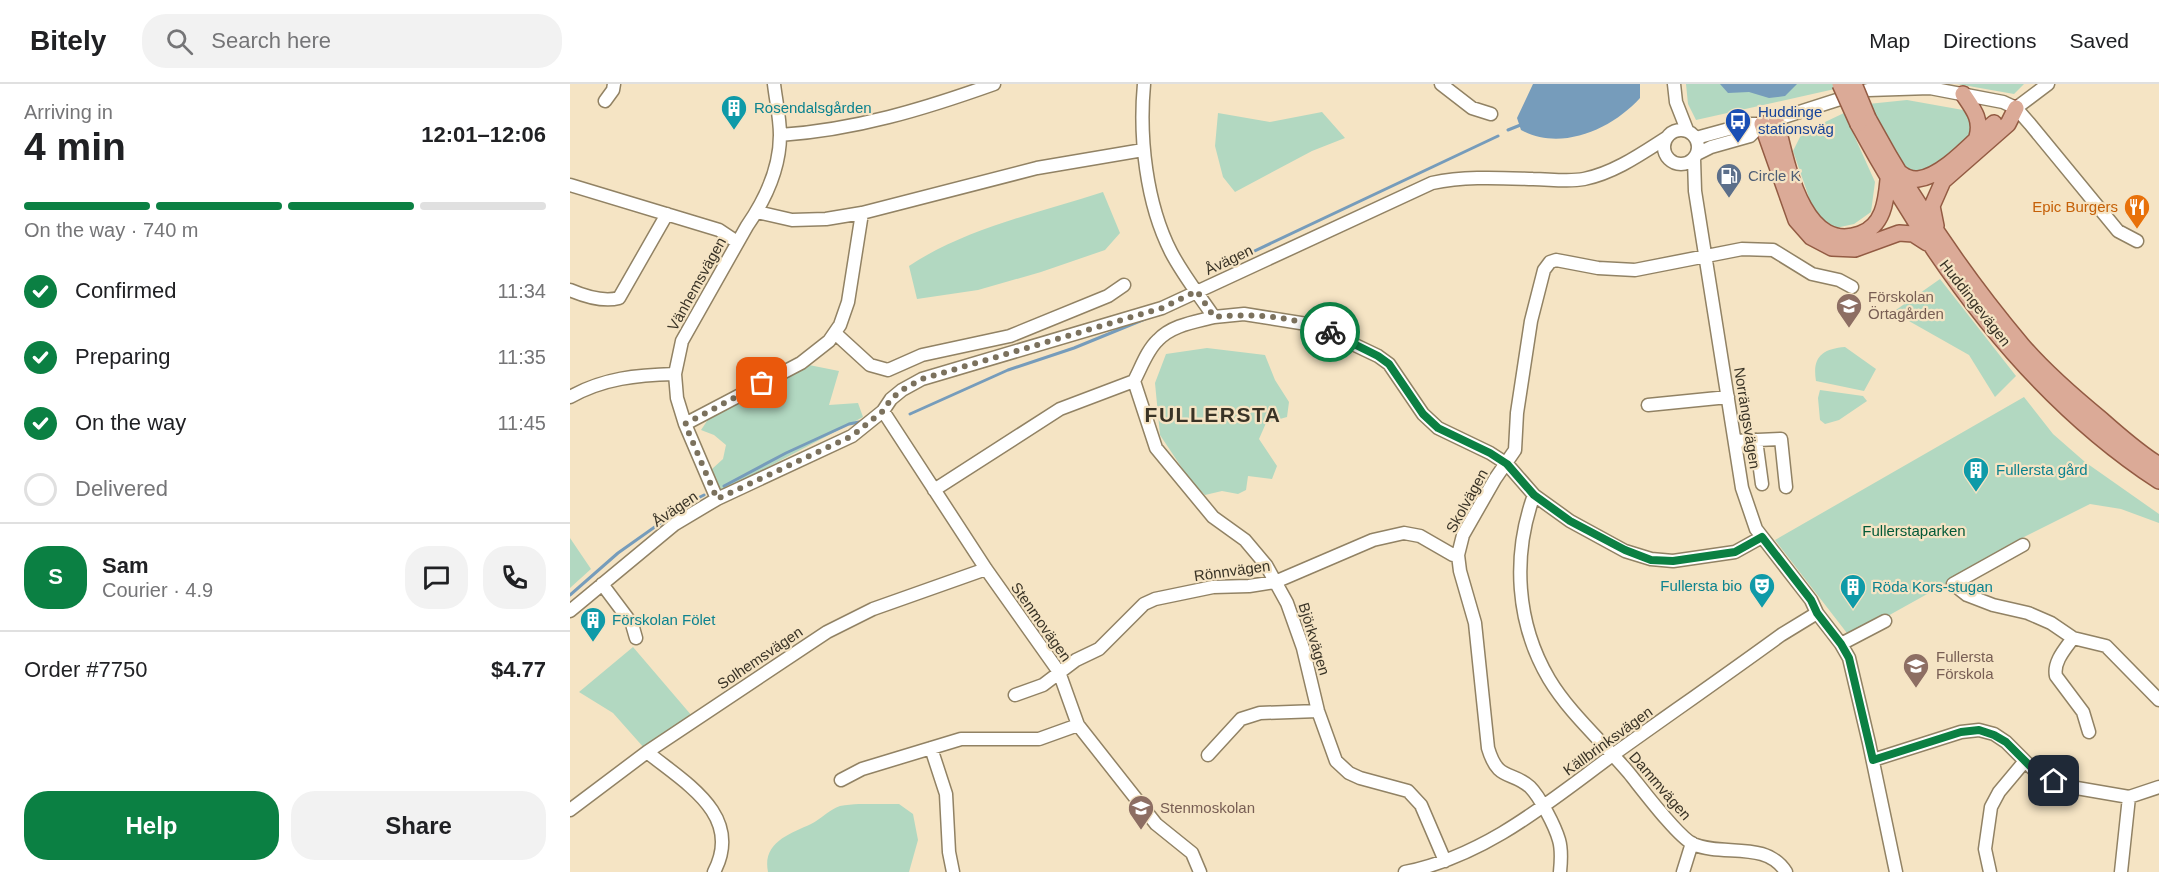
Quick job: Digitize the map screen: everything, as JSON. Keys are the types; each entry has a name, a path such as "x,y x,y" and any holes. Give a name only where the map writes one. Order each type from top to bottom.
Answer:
{"main road":[{"name":"Huddingevägen","path":"1840,84 1892,175 1993,329 2032,374 2091,432 2132,464 2159,481"},
{"name":"Huddingevägen","path":"1854,84 1863,121"},
{"path":"1963,94 1978,117 1980,128 1977,137"},
{"path":"1769,122 1808,215 1818,227 1835,237 1854,236 1868,231 1877,223 1886,203 1892,175 1916,180 1934,174 2004,114 2016,108"},
{"path":"1769,122 1796,220 1811,237 1832,248 1856,249 1899,233 1913,234 1935,241 1932,206 1943,181 2008,124 2016,108"},
{"name":"Huddingevägen","path":"1935,241 2023,346 2075,398 2140,453 2159,465"}],"street":[{"path":"605,101 613,90 614,84"},
{"name":"Vänhemsvägen","path":"717,499 685,424 677,398 675,374 682,341 757,212 773,176 780,135 774,84"},
{"path":"780,135 866,124 930,107 994,84"},
{"path":"1144,84 1143,150 1161,232 1187,280 1214,317"},
{"path":"1441,84 1472,108 1491,114"},
{"path":"1674,84 1677,102 1699,148 1696,156"},
{"path":"2016,108 2048,84"},
{"path":"1668,136 1681,129 1692,134 1769,122 1868,90 1930,88 2003,102 2016,108 2118,231 2137,241"},
{"path":"1672,161 1664,149 1677,102"},
{"path":"1642,154 1683,164 1711,147 1750,136 1769,122"},
{"name":"Åvägen","path":"570,611 675,524 717,499 852,436 883,411 891,399 902,390 922,379 1162,308 1432,183 1456,178 1583,179 1608,171 1642,154 1668,136"},
{"path":"757,212 792,220 815,221 862,213 1038,168 1143,150"},
{"name":"Norrängsvägen","path":"1696,156 1695,191 1742,488 1749,512 1762,537 1811,600 1817,613 1849,658 1896,872"},
{"name":"Norrängsvägen","path":"1672,161 1695,191"},
{"path":"570,185 719,230 738,242"},
{"path":"685,424 801,363 819,350 835,333 844,317 848,302 862,213"},
{"path":"570,290 582,296 619,298 667,214"},
{"path":"1706,257 1742,249 1773,250 1812,274 1839,280 1852,287"},
{"name":"Skolvägen","path":"1560,872 1559,840 1535,794 1528,785 1504,774 1491,758 1488,748 1475,622 1460,571 1458,555 1463,535 1495,479 1515,450 1521,379 1531,321 1541,280 1550,262 1556,260 1598,268 1635,270 1706,257"},
{"path":"835,333 870,365 888,370 922,355 1010,336 1108,296 1124,285"},
{"path":"934,490 1060,409 1134,381 1156,341 1166,333 1180,326 1214,317 1244,314 1313,325 1342,337 1389,364 1423,414 1438,428 1490,453 1507,464 1534,495 1570,521 1616,546 1651,560 1673,561 1735,552 1762,537"},
{"path":"570,396 597,384 619,378 675,374"},
{"name":"Björkvägen","path":"1134,381 1156,448 1213,518 1245,540 1266,565 1287,603 1303,648 1318,711 1336,761 1349,773 1360,778 1408,791 1421,805 1445,861"},
{"path":"1648,405 1728,397"},
{"name":"Stenmovägen","path":"883,411 986,569 1059,672 1077,725 1156,824 1192,853 1200,872"},
{"path":"1735,441 1781,439 1786,487"},
{"path":"1756,440 1762,484"},
{"name":"Dammvägen","path":"1534,495 1526,518 1521,544 1522,604 1528,630 1550,680 1575,714 1670,822 1692,843 1760,853 1772,858 1786,872"},
{"name":"Rönnvägen","path":"1015,695 1043,685 1059,672 1099,649 1144,604 1155,599 1213,587 1249,586 1275,582 1373,540 1404,532 1420,536 1453,555 1458,555"},
{"path":"2023,545 1953,584 1967,595 1993,605 2028,613 2051,623 2073,638 2106,646 2159,700"},
{"name":"Solhemsvägen","path":"570,810 647,752 827,632 873,609 986,569"},
{"path":"602,584 632,624 636,638"},
{"name":"Källbrinksvägen","path":"1406,872 1445,861 1477,848 1542,807 1781,635 1817,613"},
{"path":"1841,644 1885,621"},
{"path":"2073,638 2055,669 2056,676 2083,712 2089,732"},
{"path":"1208,754 1241,720 1260,713 1318,711"},
{"path":"841,780 862,769 961,739 1039,739 1077,725"},
{"path":"1873,760 1961,732 1979,730 2006,742 2038,774 2066,786 2129,797 2159,787"},
{"path":"931,748 946,794 949,852 953,872"},
{"path":"647,752 706,801 715,813 721,826 722,844 719,862 714,872"},
{"path":"1990,872 1985,849 1991,807 1999,792 2025,761"},
{"path":"2121,872 2129,797"},
{"path":"1683,872 1692,843"}],"green space":[{"path":"1686,84 1857,84 1696,120 1688,104"},
{"path":"1957,84 2024,84 2014,94"},
{"path":"1907,100 1963,110 1972,121 1971,134 1928,171 1914,174 1903,167 1868,104"},
{"path":"1322,112 1345,138 1312,151 1235,192 1223,177 1215,146 1218,113 1270,122"},
{"path":"1844,113 1875,182 1871,212 1854,224 1831,229 1813,209 1793,151 1802,133"},
{"path":"1103,192 1120,233 1105,250 978,290 917,299 909,266 931,253 978,231"},
{"path":"1940,279 2016,376 1995,397 1969,355 1893,312"},
{"path":"1845,347 1876,369 1864,391 1816,381 1816,366 1820,356 1830,350"},
{"path":"1207,348 1265,355 1275,380 1289,402 1287,417 1266,423 1259,439 1277,466 1272,479 1248,476 1246,490 1238,494 1222,491 1205,495 1190,480 1160,435 1155,383 1166,354"},
{"path":"804,364 839,371 829,405 858,403 863,417 721,492 712,469 723,459 726,445 714,435 701,430 709,418"},
{"path":"1820,390 1863,396 1867,401 1839,420 1825,424 1820,420 1818,398"},
{"name":"Fullerstaparken","path":"2024,397 2053,434 2085,462 2159,514 2159,523 2121,509 2090,504 2014,542 1947,583 1850,637 1775,540"},
{"path":"570,538 591,569 570,588"},
{"path":"633,647 692,716 645,749 613,713 579,692"},
{"path":"859,804 899,804 913,814 918,840 909,872 768,872 769,853 779,840 815,822 836,807"}],"water":[{"path":"1533,84 1640,84 1640,98 1601,128 1569,138 1553,139 1521,130 1517,118"},
{"path":"1720,84 1797,84 1785,96 1769,98 1749,92 1728,93"}],"waterway":[{"path":"1508,130 1523,124"},
{"path":"1209,270 1246,255 1498,136"},
{"path":"910,414 1008,370 1074,348 1145,319"},
{"path":"724,486 786,453 849,424 859,422"},
{"path":"570,595 618,553 690,502 704,495"}],"way so far":[{"path":"762,383 685,424 717,499 852,436 883,411 891,399 902,390 922,379 1162,308 1197,291 1214,317 1244,314 1313,325 1330,332"}],"place":[{"name":"Rosendalsgården","path":"734,131"},
{"name":"Huddinge stationsväg","path":"1738,144"},
{"name":"Circle K","path":"1729,199"},
{"name":"Epic Burgers","path":"2137,230"},
{"name":"Förskolan Örtagården","path":"1849,329"},
{"name":"Fullersta gård","path":"1976,493"},
{"name":"Fullersta bio","path":"1762,609"},
{"name":"Röda Kors-stugan","path":"1853,610"},
{"name":"Förskolan Fölet","path":"593,643"},
{"name":"Fullersta Förskola","path":"1916,689"},
{"name":"Stenmoskolan","path":"1141,831"}],"district":[{"name":"FULLERSTA","path":"1213,415"}],"route":[{"path":"1330,332 1389,364 1423,414 1438,428 1490,453 1507,464 1534,495 1570,521 1625,550 1651,560 1673,561 1735,552 1762,537 1811,600 1817,613 1849,658 1873,760 1961,732 1979,730 2006,742 2038,774 2054,781"}]}
